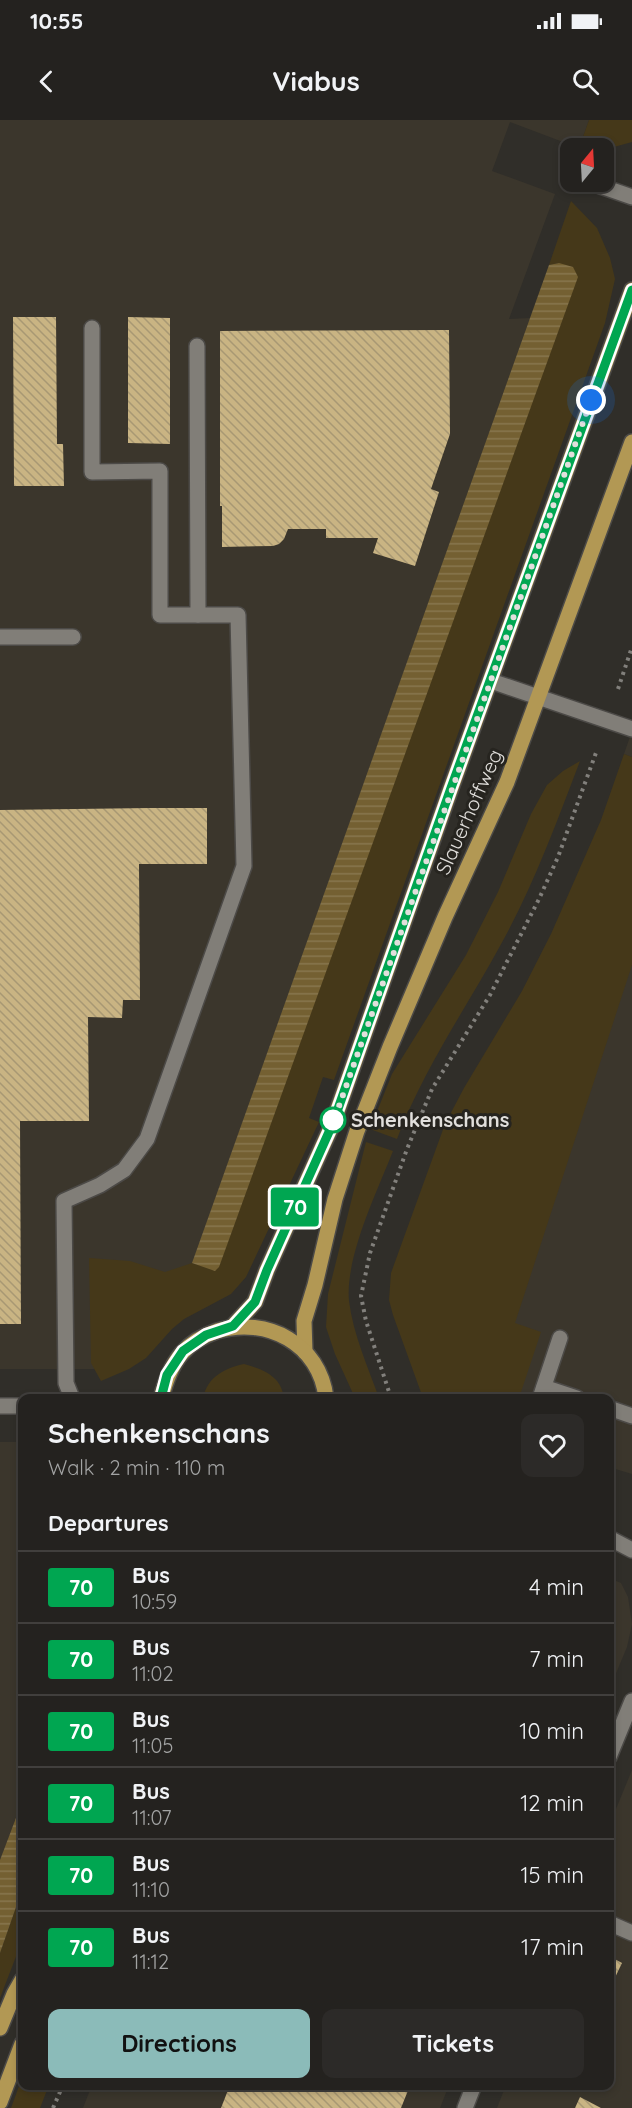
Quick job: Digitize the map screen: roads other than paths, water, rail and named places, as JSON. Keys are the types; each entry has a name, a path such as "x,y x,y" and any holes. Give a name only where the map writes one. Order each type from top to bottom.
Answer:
{"main road":[{"name":"Slauerhoffweg","path":"233,1326 255,1302 333,1123 632,290"},
{"name":"Slauerhoffweg","path":"305,1352 304,1321 335,1199 357,1131 445,917 507,782 540,698 632,442"},
{"path":"162,1394 167,1375 183,1351 206,1335 233,1326 253,1326 272,1330 290,1339 305,1352 318,1370 325,1394"},
{"path":"0,2028 18,1987"},
{"path":"0,2102 18,2055"}],"street":[{"path":"614,191 632,197"},
{"path":"70,1394 66,1383 64,1201 100,1185 124,1170 147,1140 244,866 238,615 160,615 160,471 92,472 92,328"},
{"path":"197,346 198,615"},
{"path":"0,637 74,638"},
{"path":"491,681 632,729"},
{"path":"542,1393 560,1338"},
{"path":"0,1406 18,1406"},
{"path":"614,1410 632,1416"},
{"path":"614,1541 632,1550"},
{"path":"614,1745 632,1701"},
{"path":"614,1925 632,1933"},
{"path":"465,2108 472,2090"}],"place":[{"name":"Schenkenschans","path":"333,1120"}]}
